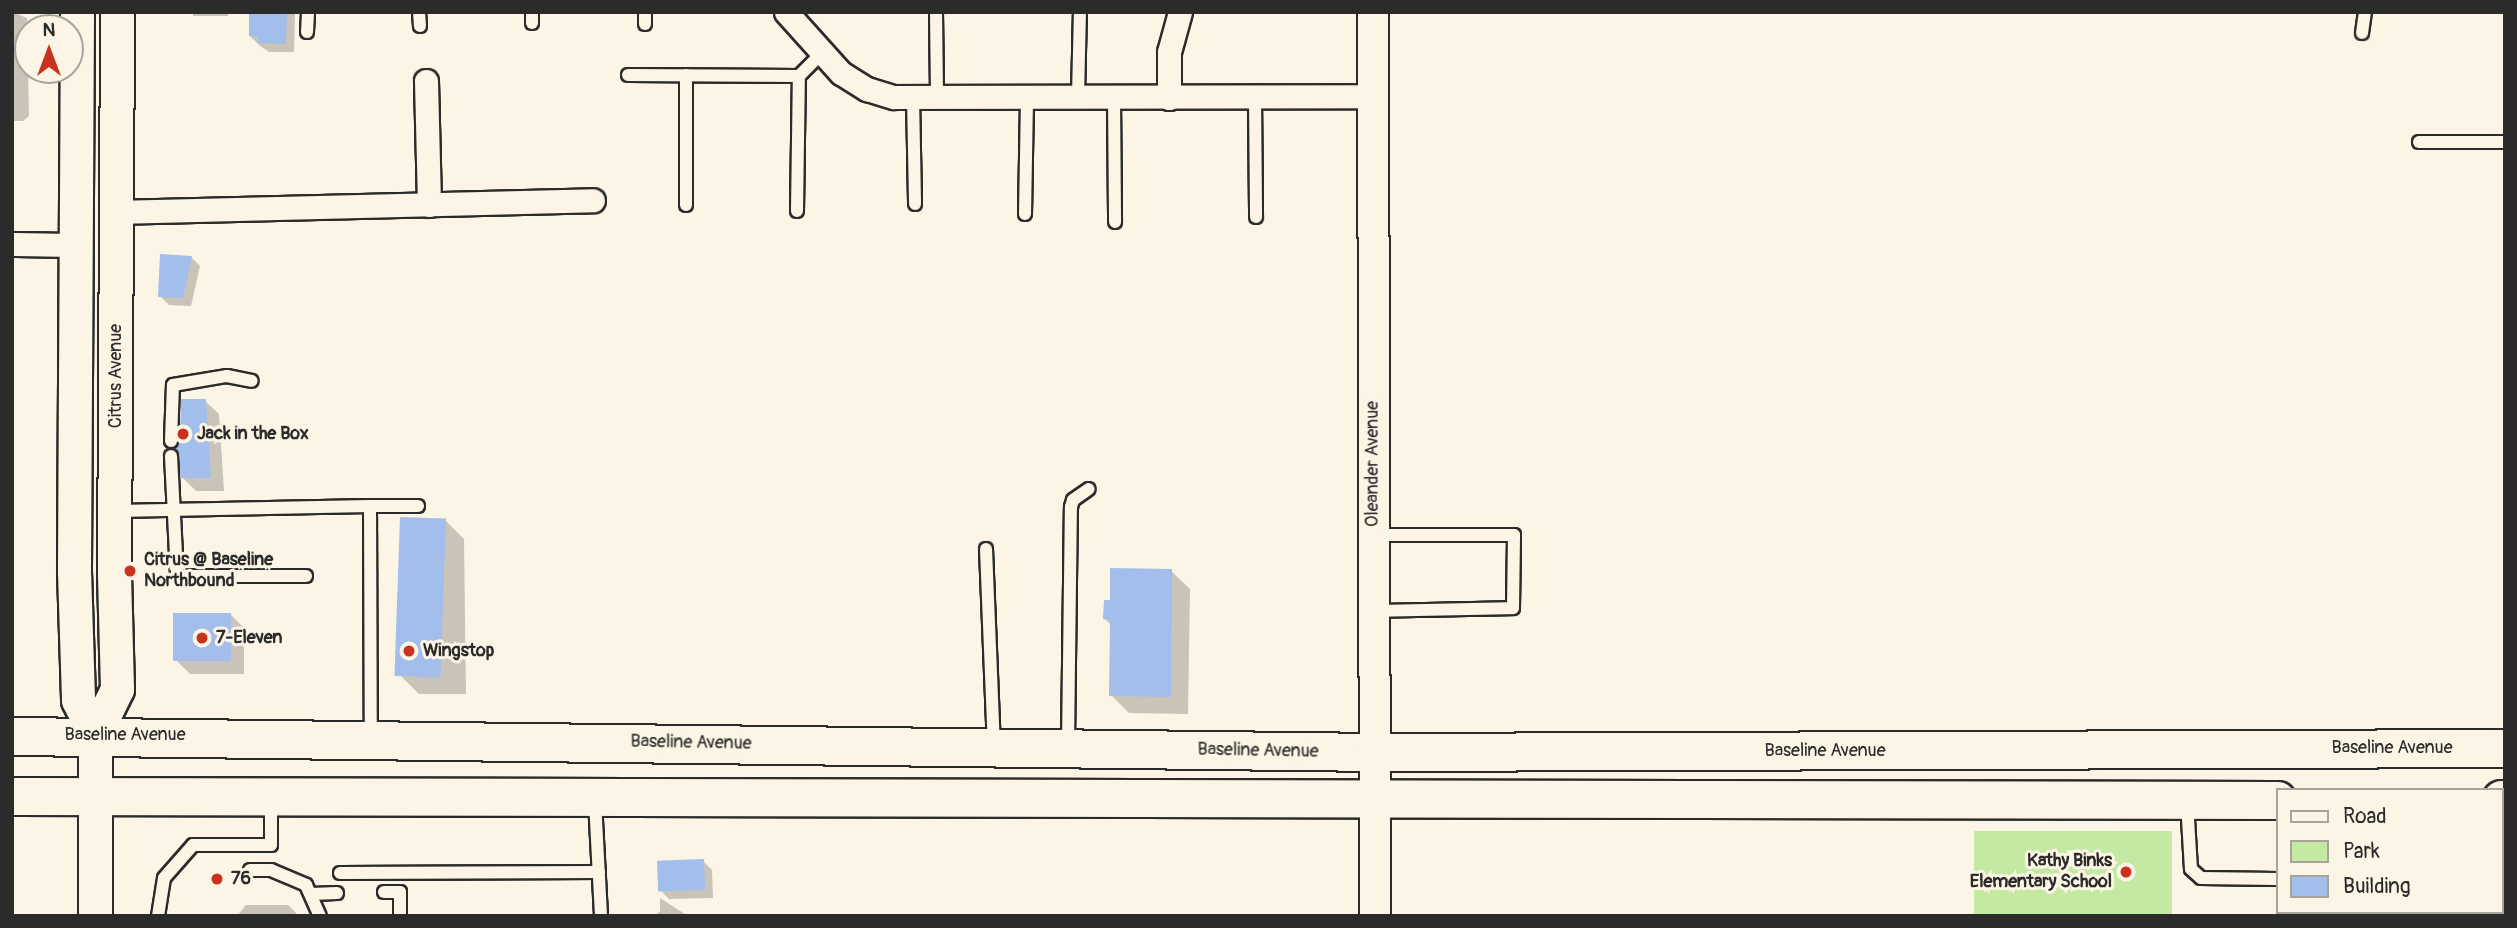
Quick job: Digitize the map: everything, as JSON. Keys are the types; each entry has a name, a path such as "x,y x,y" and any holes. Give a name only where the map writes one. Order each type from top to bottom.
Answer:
{"main road":[{"name":"Citrus Avenue","path":"77,12 78,700 95,734"},
{"name":"Citrus Avenue","path":"95,916 95,734 117,689 114,511 117,12"},
{"name":"Baseline Avenue","path":"12,736 95,734 371,737 1374,752 2505,748"},
{"path":"12,796 595,794 1374,801 2276,800"}],"street":[{"path":"786,12 820,55 867,89 914,97 1114,99 1373,96"},
{"path":"1168,98 1169,52 1180,12"},
{"name":"Oleander Avenue","path":"1373,12 1375,916"},
{"path":"426,81 429,205"},
{"path":"116,212 593,200"},
{"path":"12,244 76,245"}],"lane":[{"path":"307,32 308,12"},
{"path":"419,12 419,26"},
{"path":"936,12 937,97"},
{"path":"1078,97 1080,12"},
{"path":"2362,33 2365,12"},
{"path":"797,211 799,76 820,55"},
{"path":"628,75 799,76"},
{"path":"686,75 686,205"},
{"path":"1255,96 1256,217"},
{"path":"914,97 915,204"},
{"path":"1025,214 1027,97"},
{"path":"1114,99 1115,222"},
{"path":"2420,142 2505,142"},
{"path":"170,441 173,385 227,376 252,381"},
{"path":"170,456 177,576 306,576"},
{"path":"1068,749 1071,507 1073,500 1089,489"},
{"path":"370,506 371,737"},
{"path":"114,511 418,506"},
{"path":"1373,535 1514,535 1513,608 1373,611"},
{"path":"986,548 994,747"},
{"path":"271,794 271,870"},
{"path":"595,794 601,916"},
{"path":"2187,800 2191,869 2201,878 2276,879"},
{"path":"158,916 164,878 193,845 271,845"},
{"path":"250,870 271,870 306,885 320,916"},
{"path":"340,873 598,872"},
{"path":"384,891 400,892 400,916"},
{"path":"311,894 337,893"}],"green space":[{"name":"Kathy Binks Elementary School","path":"1974,831 2172,831 2172,916 1974,916"}],"building":[{"path":"249,12 287,12 286,44 258,43 258,37 249,36"},
{"path":"160,254 192,256 183,298 158,297"},
{"path":"181,399 206,399 211,478 181,478 175,448 180,441"},
{"path":"400,517 446,519 440,678 394,676"},
{"path":"1110,568 1172,569 1171,697 1109,696 1110,620 1103,619 1104,600 1110,600"},
{"name":"7-Eleven","path":"173,613 231,613 231,661 173,661"},
{"path":"704,859 705,890 658,892 657,861"}],"place":[{"name":"Jack in the Box","path":"183,434"},
{"name":"Citrus @ Baseline Northbound","path":"130,571"},
{"name":"7-Eleven","path":"202,638"},
{"name":"Wingstop","path":"409,651"},
{"name":"Kathy Binks Elementary School","path":"2126,872"},
{"name":"76","path":"217,879"}]}
